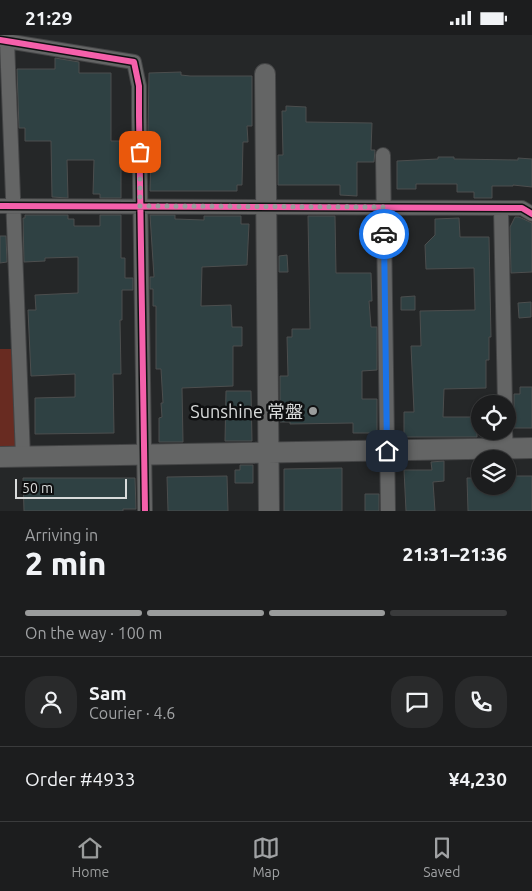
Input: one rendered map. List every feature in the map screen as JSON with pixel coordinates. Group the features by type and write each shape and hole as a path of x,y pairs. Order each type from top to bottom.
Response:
{"street":[{"path":"23,457 7,206 4,41 134,62 139,87 144,511"},
{"path":"266,74 269,511"},
{"path":"382,155 388,511"},
{"path":"7,206 522,208 532,214"},
{"path":"501,208 505,395"},
{"path":"0,457 387,451 506,440 532,448"}],"shaded area":[{"path":"0,349 15,349 19,442 14,448 0,448"}],"building":[{"path":"55,58 79,62 79,73 111,73 111,141 131,141 131,154 126,154 126,159 121,159 121,198 100,198 100,194 93,194 94,160 67,160 68,198 52,197 51,141 25,141 25,128 19,128 17,69 55,69"},
{"path":"181,72 181,75 190,76 252,76 252,126 247,126 248,142 243,142 242,185 237,185 237,191 150,191 151,154 148,154 149,73"},
{"path":"286,106 306,107 306,122 372,123 371,150 375,150 374,162 357,162 357,196 340,195 340,185 278,185 278,155 283,155 282,111 286,111"},
{"path":"438,157 454,157 454,159 532,159 532,187 513,185 492,186 492,198 474,198 474,192 457,192 457,184 416,184 416,189 397,189 397,161 438,159"},
{"path":"25,215 68,215 68,219 74,219 74,226 100,226 100,215 121,215 121,258 125,258 125,278 133,278 133,290 122,290 122,320 120,320 121,374 113,374 114,433 35,434 35,398 75,397 75,374 31,376 28,310 36,310 35,295 78,293 78,257 45,258 45,261 24,262 23,218 25,218"},
{"path":"150,215 175,215 175,219 204,220 204,216 241,216 241,224 249,224 247,265 202,267 201,306 231,305 232,327 242,327 242,346 233,346 233,386 182,388 183,442 159,442 159,418 162,417 161,403 163,403 161,369 156,369 156,306 153,306 153,289 150,289 150,277 154,277"},
{"path":"308,216 335,216 336,273 371,273 372,301 369,301 371,327 377,327 377,370 362,371 362,399 377,399 377,433 353,433 353,423 290,424 290,422 280,422 280,376 288,376 287,337 292,337 292,329 310,329"},
{"path":"515,217 532,223 532,272 511,273 510,227"},
{"path":"459,218 460,237 489,237 491,337 489,337 489,360 486,360 486,388 444,389 443,417 471,417 471,437 404,437 404,412 414,412 411,346 421,346 420,311 475,310 474,268 426,269 425,245 435,235 435,219"},
{"path":"0,236 6,236 7,262 0,263"},
{"path":"287,255 288,272 279,272 279,256"},
{"path":"415,296 415,310 401,310 401,297"},
{"path":"531,302 531,317 519,318 518,303"},
{"path":"520,387 532,387 532,428 516,428 516,395 514,394 520,394"},
{"path":"226,391 251,391 252,441 225,441"},
{"path":"444,461 444,481 433,482 435,511 406,511 404,470 432,470 431,462"},
{"path":"240,465 253,465 253,483 235,483 235,470 240,470"},
{"path":"342,468 342,511 284,511 284,469"},
{"path":"227,476 228,511 168,511 167,477"},
{"path":"516,476 532,476 532,511 468,511 467,478 471,478 471,495 516,495"},
{"path":"23,478 135,478 136,509 123,509 123,511 24,511"},
{"path":"365,494 379,494 379,511 365,511"}],"cycle path":[{"path":"0,40 134,62 139,86 145,511"},
{"path":"0,206 522,208 532,214"}],"way so far":[{"path":"140,152 140,206 383,207 384,234"}],"place":[{"name":"Sunshine 常盤","path":"313,411"}],"route":[{"path":"384,234 387,451"}]}
